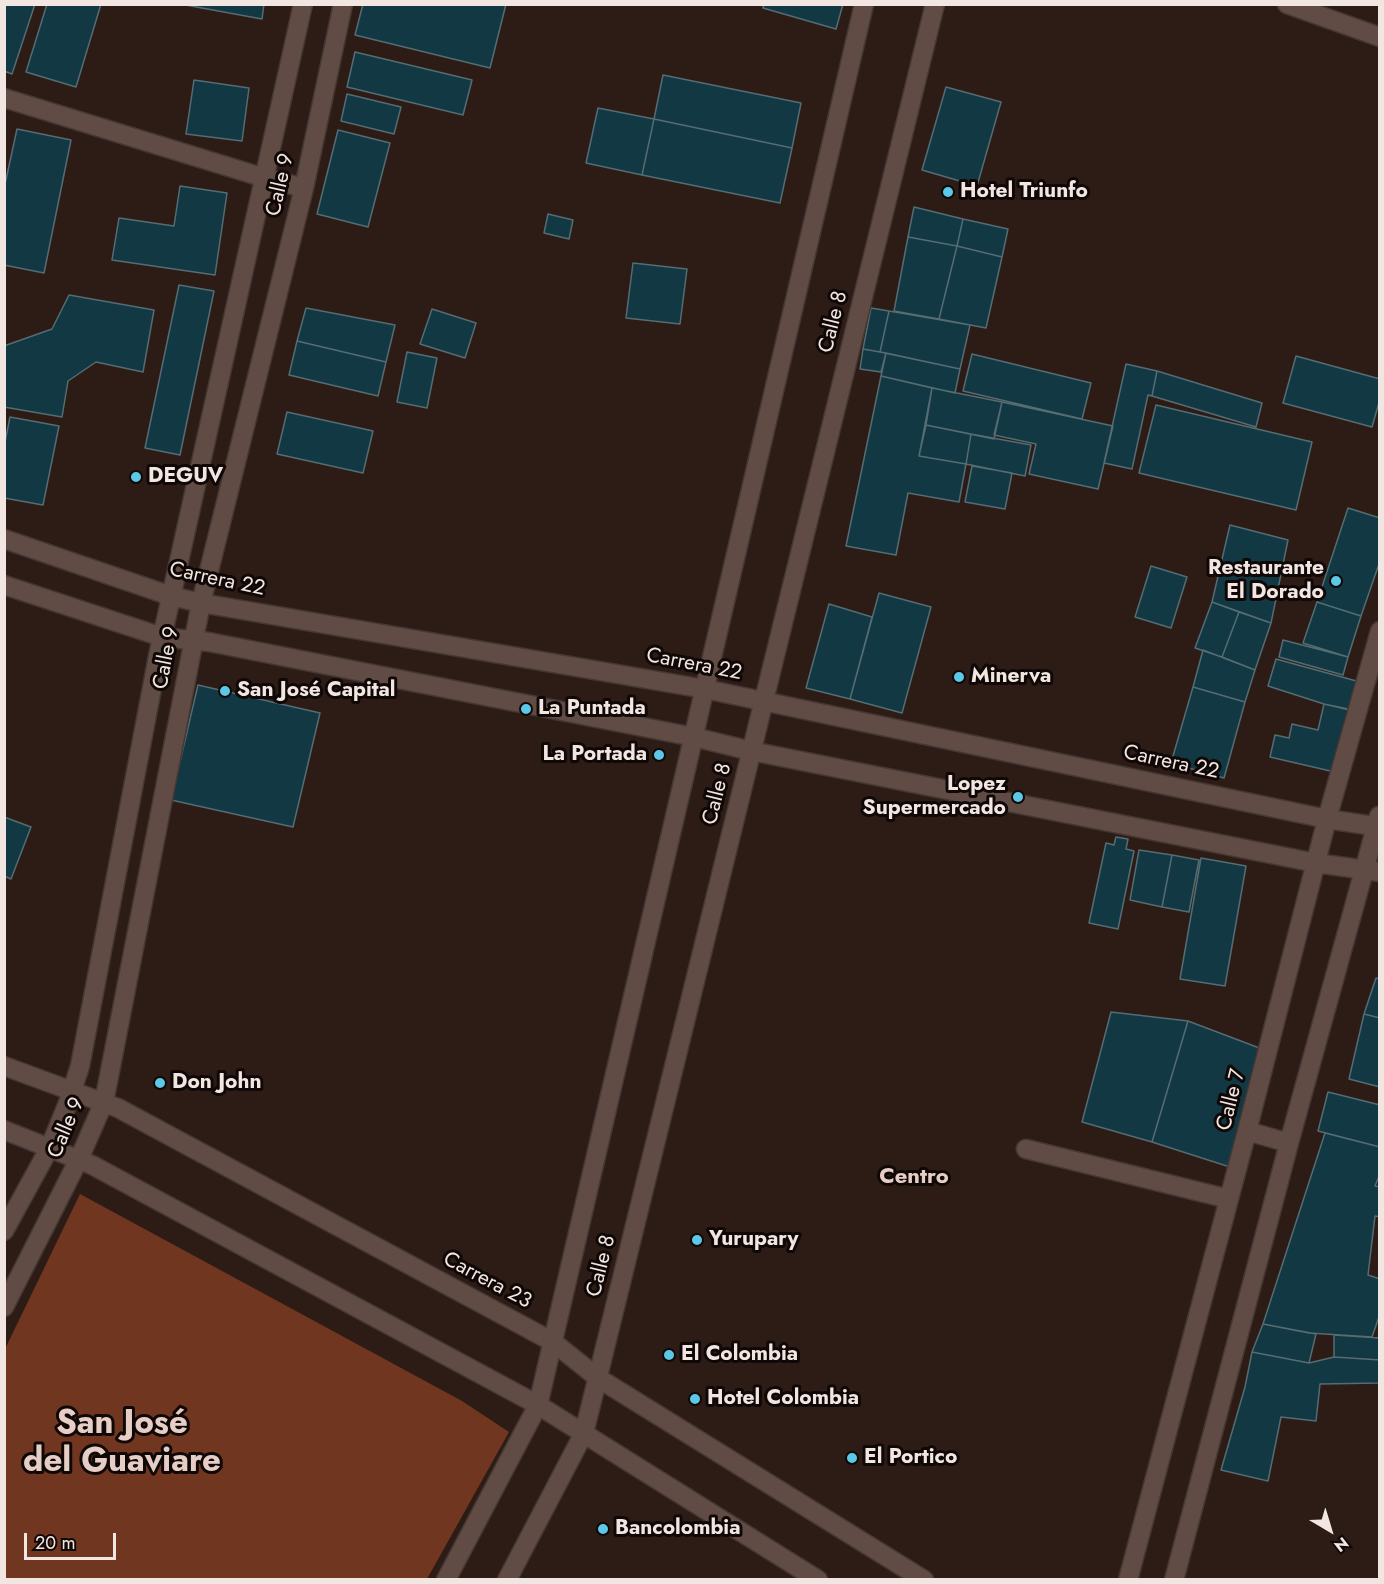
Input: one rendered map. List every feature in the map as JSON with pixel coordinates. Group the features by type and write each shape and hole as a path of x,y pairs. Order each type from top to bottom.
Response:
{"street":[{"name":"Calle 9","path":"4,1231 50,1147 80,1066 162,637 303,4"},
{"name":"Calle 9","path":"4,1307 79,1159 104,1102 201,603 304,188 343,4"},
{"name":"Calle 8","path":"446,1580 538,1405 864,4"},
{"name":"Calle 8","path":"507,1580 584,1433 935,4"},
{"path":"1287,4 1380,37"},
{"path":"4,98 304,188"},
{"name":"Carrera 22","path":"4,539 171,596 201,603 705,689 1327,819 1379,822"},
{"path":"4,585 162,637 209,642 1316,863 1371,870"},
{"name":"Calle 7","path":"1128,1580 1327,819 1380,631"},
{"path":"1174,1580 1289,1143 1371,870 1379,822"},
{"name":"Carrera 23","path":"4,1066 118,1108 553,1342 597,1378 924,1580"},
{"path":"4,1130 79,1159 538,1405 818,1580"},
{"path":"1247,1131 1289,1143"},
{"path":"1026,1149 1229,1199"}],"shaded area":[{"path":"80,1194 462,1401 509,1432 427,1579 5,1579 5,1349"}],"building":[{"path":"4,4 35,4 12,74 4,71"},
{"path":"47,4 101,4 76,87 26,72"},
{"path":"180,4 264,4 262,19"},
{"path":"363,4 506,4 490,68 355,35"},
{"path":"764,4 843,4 836,29 763,8"},
{"path":"355,52 472,80 463,115 347,87"},
{"path":"663,75 801,103 792,148 654,119"},
{"path":"194,80 249,88 242,141 186,134"},
{"path":"946,87 1001,102 977,186 922,170"},
{"path":"347,94 401,107 394,134 341,121"},
{"path":"598,108 654,119 642,175 586,163"},
{"path":"654,119 792,148 780,203 642,175"},
{"path":"17,129 71,140 44,273 4,265 4,189"},
{"path":"338,130 390,143 368,227 317,214"},
{"path":"180,186 227,193 215,275 112,260 119,218 174,226"},
{"path":"914,207 963,219 957,246 908,237"},
{"path":"548,214 573,220 569,239 544,233"},
{"path":"963,219 1008,229 1002,257 957,246"},
{"path":"908,237 957,246 939,319 894,311"},
{"path":"957,246 1002,257 986,328 939,319"},
{"path":"633,263 687,269 680,324 626,318"},
{"path":"179,285 214,291 180,455 145,448"},
{"path":"69,295 154,310 143,372 96,362 68,381 62,417 4,407 4,346 52,329"},
{"path":"306,308 395,325 386,362 297,341"},
{"path":"871,308 889,311 880,352 863,349"},
{"path":"432,309 476,323 465,358 420,344"},
{"path":"889,311 970,325 960,369 880,352"},
{"path":"297,341 386,362 378,396 289,375"},
{"path":"863,349 886,353 881,372 860,369"},
{"path":"407,352 437,358 427,408 397,402"},
{"path":"886,353 960,369 955,393 881,376"},
{"path":"972,354 1091,383 1082,419 963,391"},
{"path":"1296,356 1380,379 1380,399 1372,427 1283,403"},
{"path":"1126,364 1157,371 1152,396 1148,395 1132,469 1104,463"},
{"path":"1157,371 1262,403 1256,427 1152,396"},
{"path":"881,376 932,388 919,456 966,464 959,502 908,493 896,555 846,546"},
{"path":"932,388 1002,402 994,439 926,425"},
{"path":"1002,402 1113,426 1098,489 1029,474 1036,444 994,435"},
{"path":"1156,405 1312,442 1296,510 1139,473"},
{"path":"287,412 373,431 363,473 277,454"},
{"path":"10,417 59,426 43,505 4,498 4,447"},
{"path":"926,425 971,434 966,464 919,456"},
{"path":"971,434 1031,445 1025,476 966,464"},
{"path":"972,466 1012,473 1005,509 965,502"},
{"path":"1348,508 1380,518 1380,561 1361,616 1317,602"},
{"path":"1230,525 1288,540 1271,623 1212,602"},
{"path":"1151,566 1187,577 1171,628 1135,617"},
{"path":"879,593 931,607 902,713 850,699"},
{"path":"1212,602 1239,612 1222,657 1195,648"},
{"path":"1317,602 1361,616 1348,657 1303,643"},
{"path":"829,604 872,617 850,699 806,688"},
{"path":"1239,612 1271,623 1255,670 1222,657"},
{"path":"1283,640 1348,657 1343,675 1279,657"},
{"path":"1203,650 1255,670 1245,702 1193,687"},
{"path":"1276,659 1360,682 1353,710 1324,704 1268,686"},
{"name":"San José Capital","path":"198,685 320,713 293,827 171,800"},
{"path":"1193,687 1245,702 1224,778 1171,763"},
{"path":"1324,704 1354,711 1339,773 1270,757 1275,735 1289,738 1292,724 1318,730"},
{"path":"4,817 31,827 11,879 4,876"},
{"path":"1116,837 1128,839 1126,849 1134,851 1118,929 1089,923 1106,843 1114,845"},
{"path":"1139,850 1172,855 1162,907 1130,900"},
{"path":"1172,855 1199,860 1189,912 1162,907"},
{"path":"1201,858 1246,866 1225,986 1180,979"},
{"path":"1376,978 1380,979 1380,1018 1364,1014"},
{"path":"1111,1012 1188,1021 1152,1142 1082,1122"},
{"path":"1364,1014 1380,1018 1380,1087 1349,1079"},
{"path":"1188,1021 1262,1049 1233,1168 1152,1142"},
{"path":"1328,1092 1380,1105 1380,1147 1318,1131"},
{"path":"1325,1133 1380,1147 1380,1174 1375,1186 1380,1187 1380,1217 1375,1216 1368,1275 1380,1279 1380,1314 1372,1337 1309,1333 1263,1324"},
{"path":"1263,1324 1316,1334 1309,1363 1252,1352"},
{"path":"1334,1335 1380,1338 1380,1360 1334,1357"},
{"path":"1252,1352 1309,1363 1334,1357 1380,1360 1380,1383 1320,1384 1316,1421 1281,1417 1268,1481 1221,1470 1245,1387"}],"place":[{"name":"Hotel Triunfo","path":"948,192"},
{"name":"DEGUV","path":"136,477"},
{"name":"Restaurante El Dorado","path":"1336,581"},
{"name":"Minerva","path":"959,677"},
{"name":"San José Capital","path":"225,691"},
{"name":"La Puntada","path":"526,709"},
{"name":"La Portada","path":"659,755"},
{"name":"Lopez Supermercado","path":"1018,797"},
{"name":"Don John","path":"160,1083"},
{"name":"Yurupary","path":"697,1240"},
{"name":"El Colombia","path":"669,1355"},
{"name":"Hotel Colombia","path":"695,1399"},
{"name":"El Portico","path":"852,1458"},
{"name":"Bancolombia","path":"603,1529"}],"district":[{"name":"Centro","path":"914,1178"},
{"name":"San José del Guaviare","path":"122,1444"}]}
